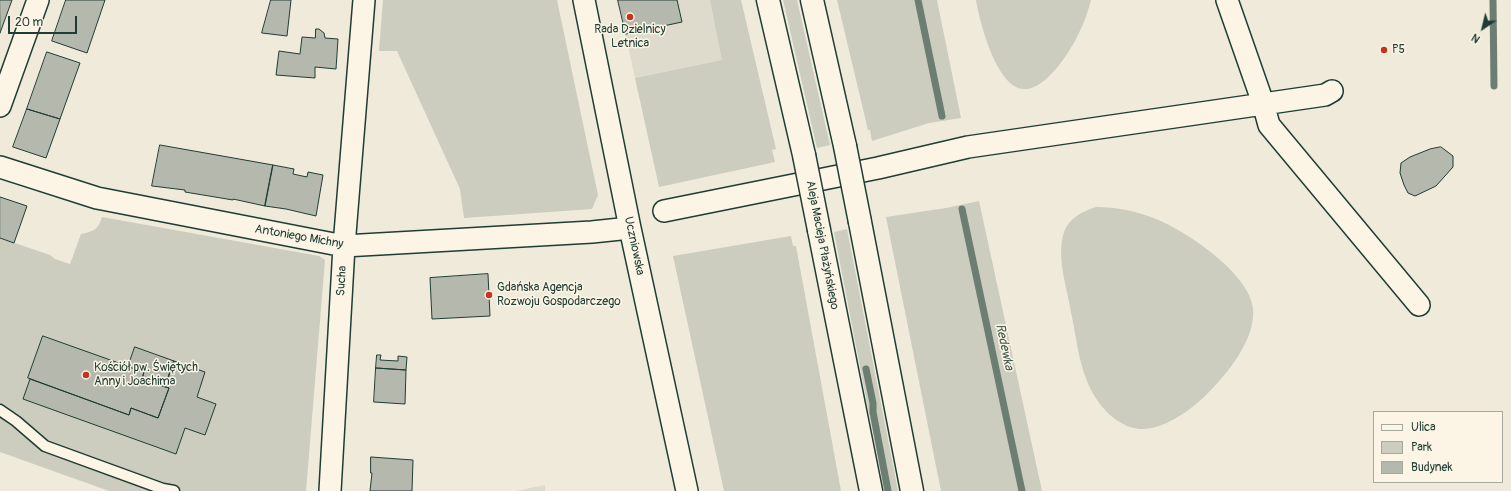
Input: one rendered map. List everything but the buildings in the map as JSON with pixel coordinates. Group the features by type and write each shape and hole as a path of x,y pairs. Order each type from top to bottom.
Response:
{"main road":[{"name":"Aleja Macieja Płażyńskiego","path":"768,0 804,155 871,491"},
{"path":"812,0 845,146 912,491"}],"street":[{"path":"0,106 38,0"},
{"name":"Sucha","path":"330,491 344,246 364,0"},
{"name":"Uczniowska","path":"584,0 630,228 687,491"},
{"path":"1227,0 1263,103 1269,125 1419,305"},
{"path":"664,211 870,170 968,147 1325,94 1332,91"},
{"name":"Antoniego Michny","path":"0,167 97,198 344,246 630,228"}],"lane":[{"path":"0,410 16,421 45,446 163,489 174,491"}],"shaded area":[{"path":"618,0 710,0 723,60 635,78"},
{"path":"545,485 545,491 516,491"}],"green space":[{"path":"383,0 557,0 598,195 592,209 464,218 460,189 397,51 379,51"},
{"path":"710,0 741,0 776,149 772,150 775,162 659,187 635,78 722,60"},
{"path":"783,0 797,0 830,145 817,148"},
{"path":"837,0 937,0 961,118 929,123 872,141 870,130 868,130"},
{"path":"976,0 1091,0 1086,18 1080,31 1061,62 1044,81 1035,87 1025,89 1016,87 1008,81 1001,72 989,48"},
{"path":"979,201 1042,491 941,491 886,217 946,208"},
{"path":"1096,207 1126,210 1141,214 1156,219 1183,233 1199,243 1228,268 1240,281 1249,295 1253,308 1253,320 1250,332 1239,355 1232,366 1207,394 1185,412 1168,423 1140,429 1122,424 1107,412 1095,397 1081,364 1063,272 1061,252 1064,232 1069,223 1081,213"},
{"path":"102,217 319,256 325,260 306,491 109,491 0,452 0,238 50,255 55,259 70,264 81,234 95,229 99,225"},
{"path":"847,229 898,491 884,491 834,232"},
{"path":"791,236 793,246 796,246 841,491 724,491 673,256"}],"waterway":[{"name":"Redewka","path":"918,0 942,116"},
{"path":"1493,0 1494,86"},
{"name":"Redewka","path":"962,209 1022,491"},
{"path":"866,369 888,491"}],"place":[{"name":"Rada Dzielnicy Letnica","path":"630,17"},
{"name":"P5","path":"1384,50"},
{"name":"Gdańska Agencja Rozwoju Gospodarczego","path":"489,295"},
{"name":"Kościół pw. Świętych Anny i Joachima","path":"86,375"}]}
